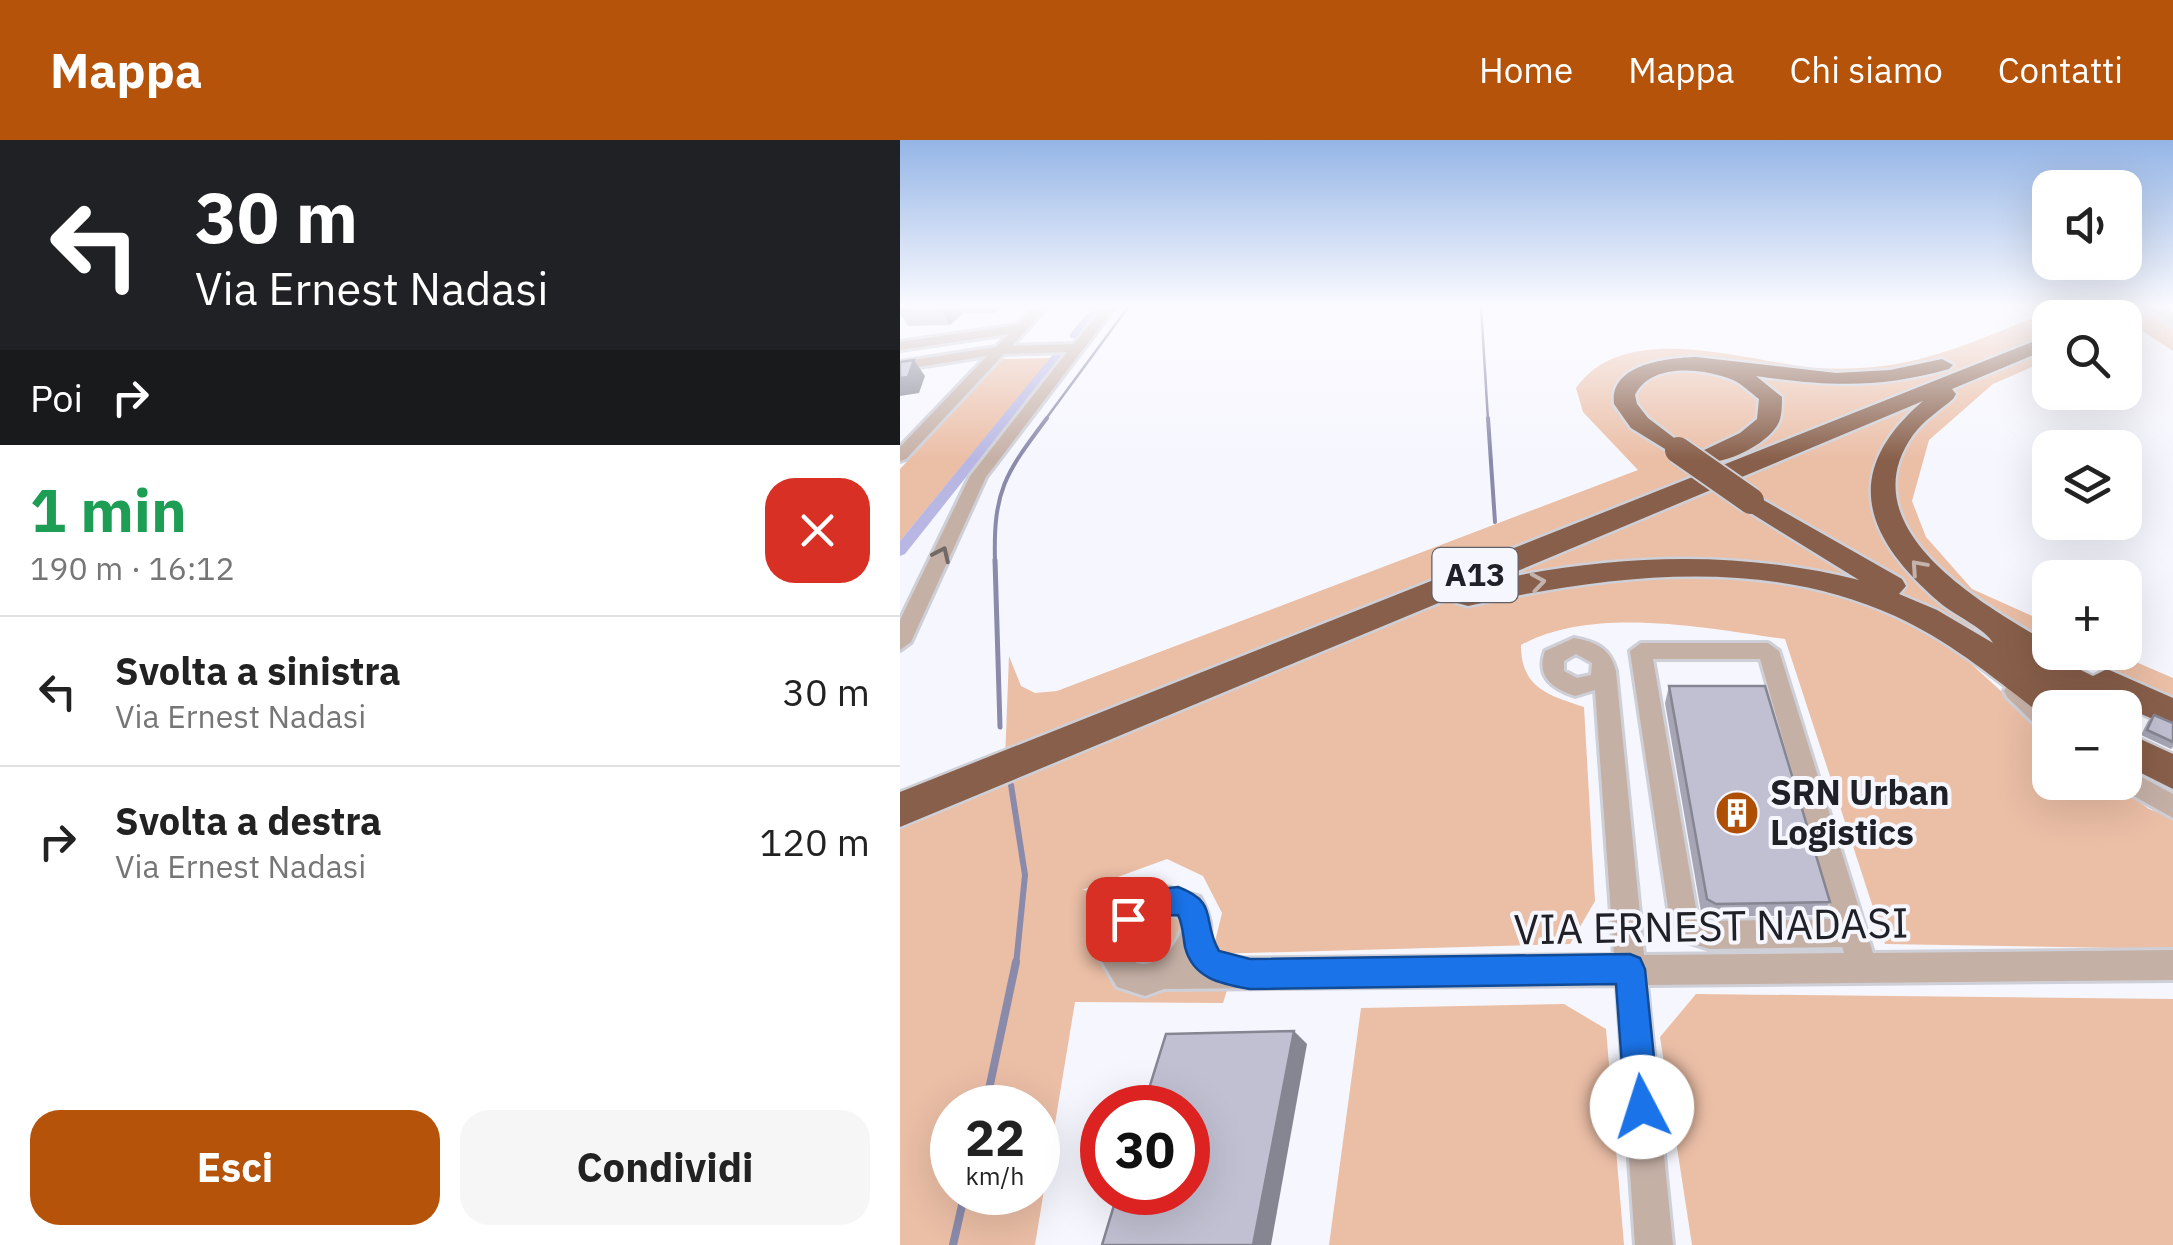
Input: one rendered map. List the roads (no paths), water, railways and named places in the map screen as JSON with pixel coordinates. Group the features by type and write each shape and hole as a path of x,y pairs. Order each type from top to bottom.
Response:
{"highway":[{"name":"A13","path":"1970,358 1906,376 1862,381 1688,364 1654,369 1636,377 1624,390 1625,404 1631,414 1678,450 1830,552 2089,690"},
{"name":"A13","path":"900,787 1973,358"},
{"name":"A13","path":"900,810 2012,358"},
{"name":"A13","path":"2017,358 1960,385 1919,413 1900,435 1888,459 1884,488 1892,533 1919,569 1962,607 2024,644"},
{"name":"A13","path":"1269,640 1434,566 1719,453 1749,438 1768,421 1770,397 1755,382 1725,370 1688,364"},
{"name":"A13","path":"952,788 1109,735 1390,620 1494,590 1580,576 1698,570 1794,576 1890,601 1963,639"},
{"name":"A13","path":"1922,604 2024,644 2173,714"},
{"name":"A13","path":"1922,604 2034,690"},
{"name":"A13","path":"2142,717 2173,732"},
{"path":"2142,756 2173,772"}],"street":[{"path":"900,366 948,358"},
{"path":"900,456 993,358"},
{"path":"900,642 978,476 1070,358"},
{"path":"1963,639 2032,706"},
{"path":"1853,933 1709,934 1694,931 1684,921 1641,650 1768,651 1864,967"},
{"path":"1646,684 1600,689 1654,1245"},
{"path":"2142,790 2173,807"},
{"name":"VIA ERNEST NADASI","path":"1250,974 1223,969 1208,961 1197,936 1195,913 1178,900 1153,903 1128,919 1114,944 1117,967 1136,979 1164,974 1250,974 1630,969 2173,965"},
{"path":"1164,974 1185,958 1197,936"}],"waterway":[{"path":"900,551 1056,358"},
{"path":"1045,420 1091,358"},
{"path":"1484,358 1488,420"},
{"path":"995,560 996,517 1005,484 1047,418"},
{"path":"1488,418 1495,522"},
{"path":"995,560 1000,727"},
{"path":"1011,785 1025,875 1016,965"},
{"path":"990,1085 1016,962"},
{"path":"953,1245 960,1215"}],"place":[{"name":"SRN Urban Logistics","path":"1737,813"}]}
